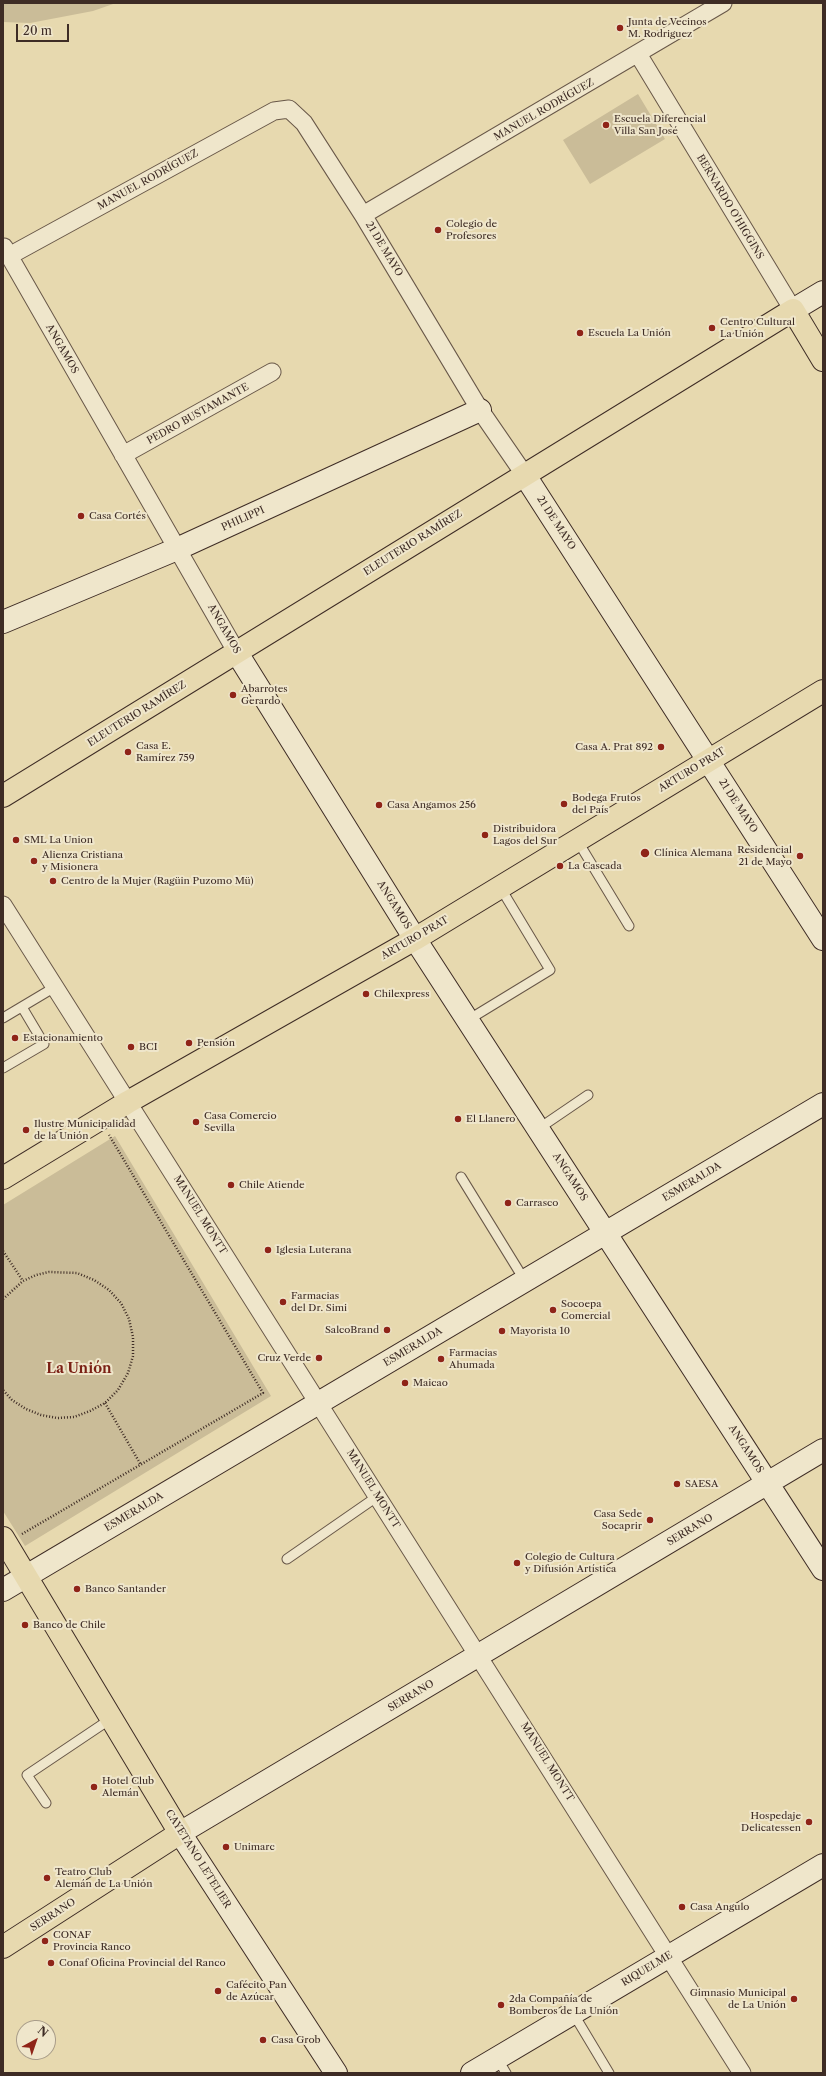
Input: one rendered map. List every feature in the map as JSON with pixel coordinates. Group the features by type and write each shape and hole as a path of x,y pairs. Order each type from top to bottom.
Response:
{"main road":[{"name":"BERNARDO O'HIGGINS","path":"793,310 823,360"},
{"name":"ELEUTERIO RAMÍREZ","path":"3,796 237,653 524,474 793,310"},
{"name":"ARTURO PRAT","path":"3,1178 128,1102 415,939 823,691"},
{"name":"CAYETANO LETELIER","path":"11,1537 26,1576 180,1832"},
{"name":"SERRANO","path":"3,1947 180,1832"}],"street":[{"name":"MANUEL RODRÍGUEZ","path":"363,215 723,3"},
{"name":"BERNARDO O'HIGGINS","path":"638,54 793,310"},
{"name":"MANUEL RODRÍGUEZ","path":"5,254 274,111 289,109"},
{"name":"21 DE MAYO","path":"289,109 304,123 363,215 480,410 524,474 823,939"},
{"name":"ANGAMOS","path":"5,254 237,653 415,939 823,1569"},
{"name":"ELEUTERIO RAMÍREZ","path":"793,310 823,292"},
{"name":"PEDRO BUSTAMANTE","path":"123,455 272,372"},
{"name":"PHILIPPI","path":"3,622 177,549 480,410"},
{"name":"MANUEL MONTT","path":"3,905 670,1956 742,2073"},
{"name":"ESMERALDA","path":"3,1590 823,1104"},
{"name":"SERRANO","path":"180,1832 823,1450"},
{"name":"CAYETANO LETELIER","path":"180,1832 336,2073"},
{"name":"RIQUELME","path":"472,2073 501,2065 573,2013 823,1865"}],"lane":[{"path":"577,840 629,926"},
{"path":"468,1020 550,970 500,887"},
{"path":"3,1018 55,987"},
{"path":"3,1068 44,1044 22,1007"},
{"path":"538,1129 588,1096"},
{"path":"461,1177 525,1281"},
{"path":"287,1559 378,1496"},
{"path":"46,1803 27,1775 112,1718"},
{"path":"573,2013 609,2073"}],"path":[{"path":"11,1537 141,1465 263,1393 108,1133"},
{"path":"3,1251 23,1281"},
{"path":"3,1299 23,1281 49,1272 77,1273 94,1280 109,1290 121,1303 129,1319 133,1337 133,1356 128,1373 118,1390 105,1403 90,1412 58,1418 41,1415 26,1409 12,1400 3,1390"},
{"path":"105,1403 141,1465"}],"shaded area":[{"path":"3,3 116,3 93,11 30,23 3,22"},
{"path":"638,94 665,139 590,184 563,140"},
{"path":"115,1136 271,1396 25,1546 3,1511 3,1205"}],"place":[{"name":"Junta de Vecinos M. Rodriguez","path":"620,28"},
{"name":"Escuela Diferencial Villa San José","path":"606,125"},
{"name":"Colegio de Profesores","path":"438,230"},
{"name":"Centro Cultural La Unión","path":"712,328"},
{"name":"Escuela La Unión","path":"580,333"},
{"name":"Casa Cortés","path":"81,516"},
{"name":"Abarrotes Gerardo","path":"233,695"},
{"name":"Casa A. Prat 892","path":"661,747"},
{"name":"Casa E. Ramírez 759","path":"128,752"},
{"name":"Bodega Frutos del País","path":"564,804"},
{"name":"Casa Angamos 256","path":"379,805"},
{"name":"Distribuidora Lagos del Sur","path":"485,835"},
{"name":"SML La Union","path":"16,840"},
{"name":"Clínica Alemana","path":"645,853"},
{"name":"Residencial 21 de Mayo","path":"800,856"},
{"name":"Alienza Cristiana y Misionera","path":"34,861"},
{"name":"La Cascada","path":"560,866"},
{"name":"Centro de la Mujer (Ragüin Puzomo Mü)","path":"53,881"},
{"name":"Chilexpress","path":"366,994"},
{"name":"Estacionamiento","path":"15,1038"},
{"name":"Pensión","path":"189,1043"},
{"name":"BCI","path":"131,1047"},
{"name":"El Llanero","path":"458,1119"},
{"name":"Casa Comercio Sevilla","path":"196,1122"},
{"name":"Ilustre Municipalidad de la Unión","path":"26,1130"},
{"name":"Chile Atiende","path":"231,1185"},
{"name":"Carrasco","path":"508,1203"},
{"name":"Iglesia Luterana","path":"268,1250"},
{"name":"Farmacias del Dr. Simi","path":"283,1302"},
{"name":"Socoepa Comercial","path":"553,1310"},
{"name":"SalcoBrand","path":"387,1330"},
{"name":"Mayorista 10","path":"502,1331"},
{"name":"Cruz Verde","path":"319,1358"},
{"name":"Farmacias Ahumada","path":"441,1359"},
{"name":"Maicao","path":"405,1383"},
{"name":"SAESA","path":"677,1484"},
{"name":"Casa Sede Socaprir","path":"650,1520"},
{"name":"Colegio de Cultura y Difusión Artística","path":"517,1563"},
{"name":"Banco Santander","path":"77,1589"},
{"name":"Banco de Chile","path":"25,1625"},
{"name":"Hotel Club Alemán","path":"94,1787"},
{"name":"Hospedaje Delicatessen","path":"809,1822"},
{"name":"Unimarc","path":"226,1847"},
{"name":"Teatro Club Alemán de La Unión","path":"47,1878"},
{"name":"Casa Angulo","path":"682,1907"},
{"name":"CONAF Provincia Ranco","path":"45,1941"},
{"name":"Conaf Oficina Provincial del Ranco","path":"51,1963"},
{"name":"Cafécito Pan de Azúcar","path":"218,1991"},
{"name":"Gimnasio Municipal de La Unión","path":"794,1999"},
{"name":"2da Compañía de Bomberos de La Unión","path":"501,2005"},
{"name":"Casa Grob","path":"263,2040"}],"district":[{"name":"La Unión","path":"79,1369"}]}
